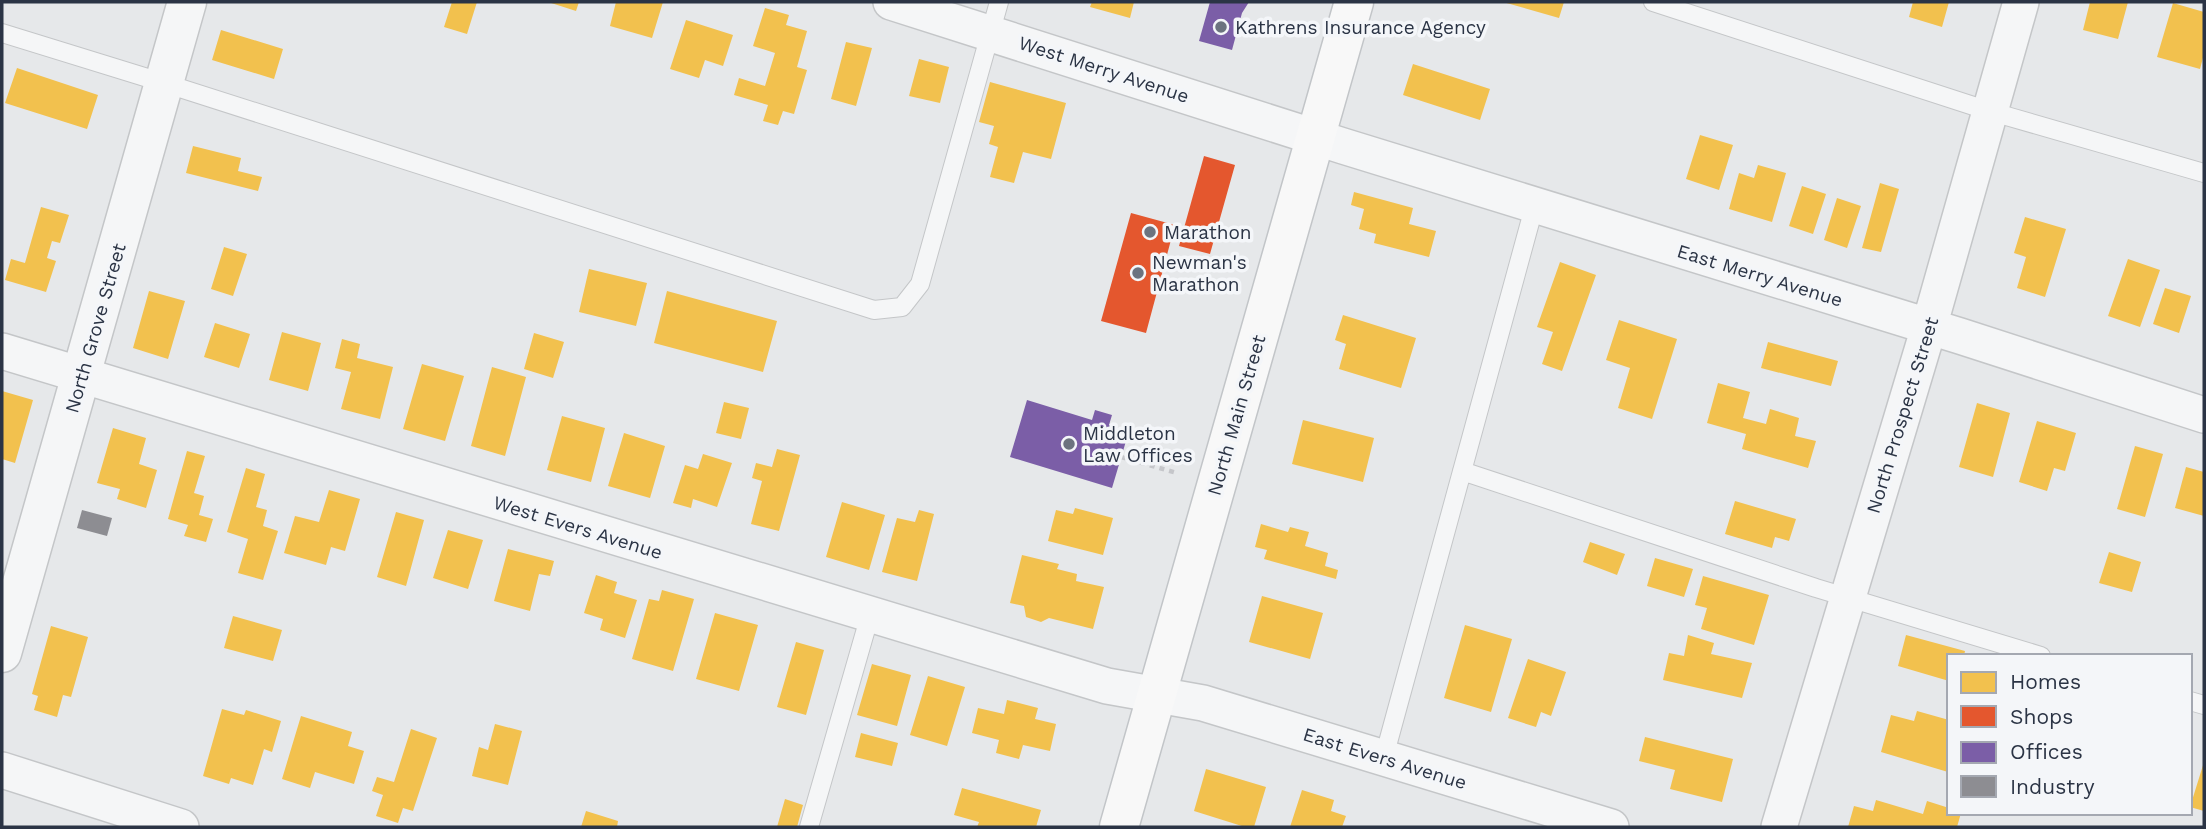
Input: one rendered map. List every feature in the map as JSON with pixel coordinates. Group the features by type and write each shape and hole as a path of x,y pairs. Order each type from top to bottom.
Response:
{"main road":[{"name":"North Main Street","path":"1119,827 1354,2"}],"street":[{"name":"North Grove Street","path":"2,653 187,2"},
{"name":"West Merry Avenue","path":"891,2 995,17 1316,137"},
{"name":"North Prospect Street","path":"1779,827 1929,327 2021,2"},
{"name":"East Merry Avenue","path":"1316,137 2204,415"},
{"name":"West Evers Avenue","path":"2,351 1115,688 1157,695"},
{"name":"East Evers Avenue","path":"1157,695 1203,703 1611,827"},
{"path":"2,770 181,827"}],"lane":[{"path":"1653,2 1989,111 2204,173"},
{"path":"2,33 874,310 902,307 920,284 995,17"},
{"path":"1384,757 1535,204"},
{"path":"1462,471 1848,597 2034,654"},
{"path":"809,827 870,615"}],"path":[{"path":"1121,457 1177,473"}],"building: Homes":[{"path":"452,2 477,2 467,34 444,27"},
{"path":"548,2 579,2 576,11"},
{"path":"616,2 663,2 652,38 610,26"},
{"path":"1092,2 1134,2 1130,18 1090,7"},
{"path":"1503,2 1564,2 1559,18"},
{"path":"1913,2 1949,2 1942,27 1909,17"},
{"path":"2090,2 2128,2 2118,39 2083,30"},
{"path":"2173,3 2204,12 2204,54 2200,69 2157,57"},
{"path":"765,8 789,15 786,25 807,31 797,67 807,70 794,114 783,111 778,125 763,121 768,105 734,95 739,78 765,86 775,53 753,46"},
{"path":"686,20 733,35 723,66 705,60 699,78 670,69"},
{"path":"221,30 283,49 274,79 212,60"},
{"path":"846,42 872,48 856,106 831,99"},
{"path":"919,59 949,67 940,103 909,96"},
{"path":"1413,64 1490,89 1480,120 1403,95"},
{"path":"17,68 98,95 87,129 5,103"},
{"path":"990,82 1066,103 1051,159 1023,152 1014,183 990,177 998,147 989,144 994,126 979,122"},
{"path":"1700,135 1733,145 1719,190 1686,179"},
{"path":"193,146 241,158 238,171 262,177 258,191 186,173"},
{"path":"1758,165 1786,173 1772,222 1729,209 1739,173 1754,178"},
{"path":"1880,183 1899,189 1881,252 1862,248"},
{"path":"1802,186 1826,194 1813,234 1789,226"},
{"path":"1354,192 1413,208 1409,224 1436,231 1429,257 1374,243 1376,234 1359,229 1364,209 1351,205"},
{"path":"1837,198 1861,206 1847,248 1824,240"},
{"path":"41,207 69,215 60,243 52,241 47,258 56,261 46,292 5,280 11,259 25,263"},
{"path":"2025,217 2066,229 2045,297 2017,288 2026,257 2014,253"},
{"path":"224,247 247,254 233,296 211,289"},
{"path":"2128,259 2160,270 2140,327 2108,316"},
{"path":"1560,262 1596,275 1562,371 1542,364 1553,332 1537,327"},
{"path":"589,269 647,283 636,326 579,312"},
{"path":"2165,288 2191,296 2179,333 2153,324"},
{"path":"149,291 185,301 168,359 133,348"},
{"path":"667,291 777,321 763,372 654,343"},
{"path":"1343,315 1416,338 1401,388 1339,369 1346,344 1335,340"},
{"path":"1619,320 1677,339 1652,419 1618,408 1630,368 1606,360"},
{"path":"215,323 250,334 239,368 204,357"},
{"path":"282,332 321,343 308,391 269,380"},
{"path":"534,333 564,342 553,378 524,369"},
{"path":"342,339 360,344 357,358 393,367 380,419 341,409 351,372 335,368"},
{"path":"1768,342 1838,361 1831,386 1761,368"},
{"path":"422,364 464,376 445,441 403,429"},
{"path":"492,367 526,377 505,456 471,446"},
{"path":"1718,383 1750,392 1743,418 1766,424 1770,409 1799,418 1795,436 1816,441 1808,468 1742,449 1746,434 1707,423"},
{"path":"2,391 33,400 15,463 2,459"},
{"path":"724,402 749,408 741,439 716,433"},
{"path":"1977,403 2010,413 1993,477 1959,467"},
{"path":"562,416 605,428 591,482 547,470"},
{"path":"1303,420 1374,438 1363,482 1292,464"},
{"path":"2037,421 2076,433 2065,471 2054,468 2047,491 2019,482"},
{"path":"113,428 146,438 139,464 157,470 146,508 117,499 120,489 97,483"},
{"path":"624,433 665,446 650,498 608,486"},
{"path":"2135,446 2163,454 2145,517 2117,509"},
{"path":"777,449 800,455 779,531 751,524 762,481 752,478 756,463 772,467"},
{"path":"187,451 205,456 194,493 204,496 199,515 213,519 206,542 184,536 188,525 168,519"},
{"path":"703,454 732,463 717,507 693,499 691,508 673,503 685,465 698,469"},
{"path":"2186,467 2204,472 2204,516 2175,508"},
{"path":"246,468 265,474 256,507 267,510 263,526 278,531 263,580 238,573 248,539 227,532"},
{"path":"329,490 360,499 345,551 331,547 326,565 284,553 295,516 319,522"},
{"path":"1735,501 1796,519 1789,541 1775,537 1772,548 1725,534"},
{"path":"842,502 885,515 869,570 826,557"},
{"path":"1075,508 1113,518 1103,555 1048,541 1056,510 1073,514"},
{"path":"919,510 934,514 917,581 882,572 897,518 915,522"},
{"path":"396,512 424,520 406,586 377,577"},
{"path":"1261,524 1288,532 1290,527 1309,532 1305,546 1328,553 1325,566 1338,570 1336,579 1264,559 1267,550 1255,547"},
{"path":"448,530 483,540 468,589 433,578"},
{"path":"1590,542 1625,554 1617,575 1583,562"},
{"path":"508,549 554,561 550,576 539,574 530,611 494,601"},
{"path":"2109,552 2141,562 2132,592 2099,583"},
{"path":"1022,555 1059,564 1057,569 1077,574 1076,581 1104,587 1093,629 1049,618 1041,622 1026,617 1024,606 1010,603"},
{"path":"1655,558 1693,569 1684,597 1647,586"},
{"path":"596,575 617,582 614,593 637,600 625,638 600,630 603,619 584,613"},
{"path":"1703,576 1769,595 1754,645 1701,629 1707,608 1695,605"},
{"path":"662,590 694,599 673,671 632,659 649,599 659,601"},
{"path":"1262,596 1323,613 1310,659 1249,642"},
{"path":"715,613 758,625 739,691 696,679"},
{"path":"233,616 282,630 273,661 224,648"},
{"path":"1465,625 1512,639 1491,712 1444,698"},
{"path":"51,626 88,637 71,697 63,695 57,717 34,710 38,696 32,694"},
{"path":"1688,635 1714,643 1711,654 1752,663 1742,698 1663,680 1669,653 1684,656"},
{"path":"1906,635 1965,651 1964,654 1947,654 1947,680 1898,666"},
{"path":"796,642 824,650 806,715 777,707"},
{"path":"1528,659 1566,672 1551,716 1541,712 1536,727 1508,718"},
{"path":"872,664 911,675 897,726 857,715"},
{"path":"928,676 965,687 947,746 910,735"},
{"path":"1007,700 1038,708 1035,719 1056,724 1050,751 1023,745 1019,759 996,753 999,740 972,733 978,708 1004,714"},
{"path":"222,709 244,715 246,710 281,721 272,752 264,749 253,785 231,778 229,784 203,776"},
{"path":"1917,711 1947,719 1947,772 1881,752 1891,715 1914,721"},
{"path":"301,716 352,732 348,746 364,751 354,784 315,772 310,788 282,779"},
{"path":"495,724 522,731 508,785 472,776 479,747 488,750"},
{"path":"411,729 437,738 413,811 403,808 398,823 376,816 383,795 372,791 377,777 394,782"},
{"path":"861,733 898,743 892,766 855,757"},
{"path":"1645,737 1733,759 1722,802 1670,789 1675,770 1639,761"},
{"path":"2204,762 2204,811 2192,808"},
{"path":"1206,769 1266,787 1254,827 1245,827 1194,811"},
{"path":"962,788 1041,810 1036,827 977,827 979,822 954,815"},
{"path":"1302,790 1334,800 1331,811 1346,816 1342,827 1290,827"},
{"path":"785,799 803,805 797,827 777,827"},
{"path":"1876,800 1923,814 1927,801 1947,807 1947,815 1960,815 1957,827 1848,827 1854,806 1873,811"},
{"path":"586,811 618,821 617,827 581,827"}],"building: Shops":[{"name":"Marathon","path":"1204,156 1235,165 1210,254 1179,246"},
{"name":"Newman's Marathon","path":"1131,213 1175,225 1146,333 1101,321"}],"building: Offices":[{"name":"Kathrens Insurance Agency","path":"1210,2 1249,2 1242,13 1232,50 1199,41"},
{"name":"Middleton Law Offices","path":"1027,400 1092,420 1095,410 1112,415 1109,425 1129,431 1112,488 1010,457"}],"building: Industry":[{"path":"82,510 112,518 107,536 77,528"}],"place":[{"name":"Kathrens Insurance Agency","path":"1221,27"},
{"name":"Marathon","path":"1150,232"},
{"name":"Newman's Marathon","path":"1138,273"},
{"name":"Middleton Law Offices","path":"1069,444"}]}
